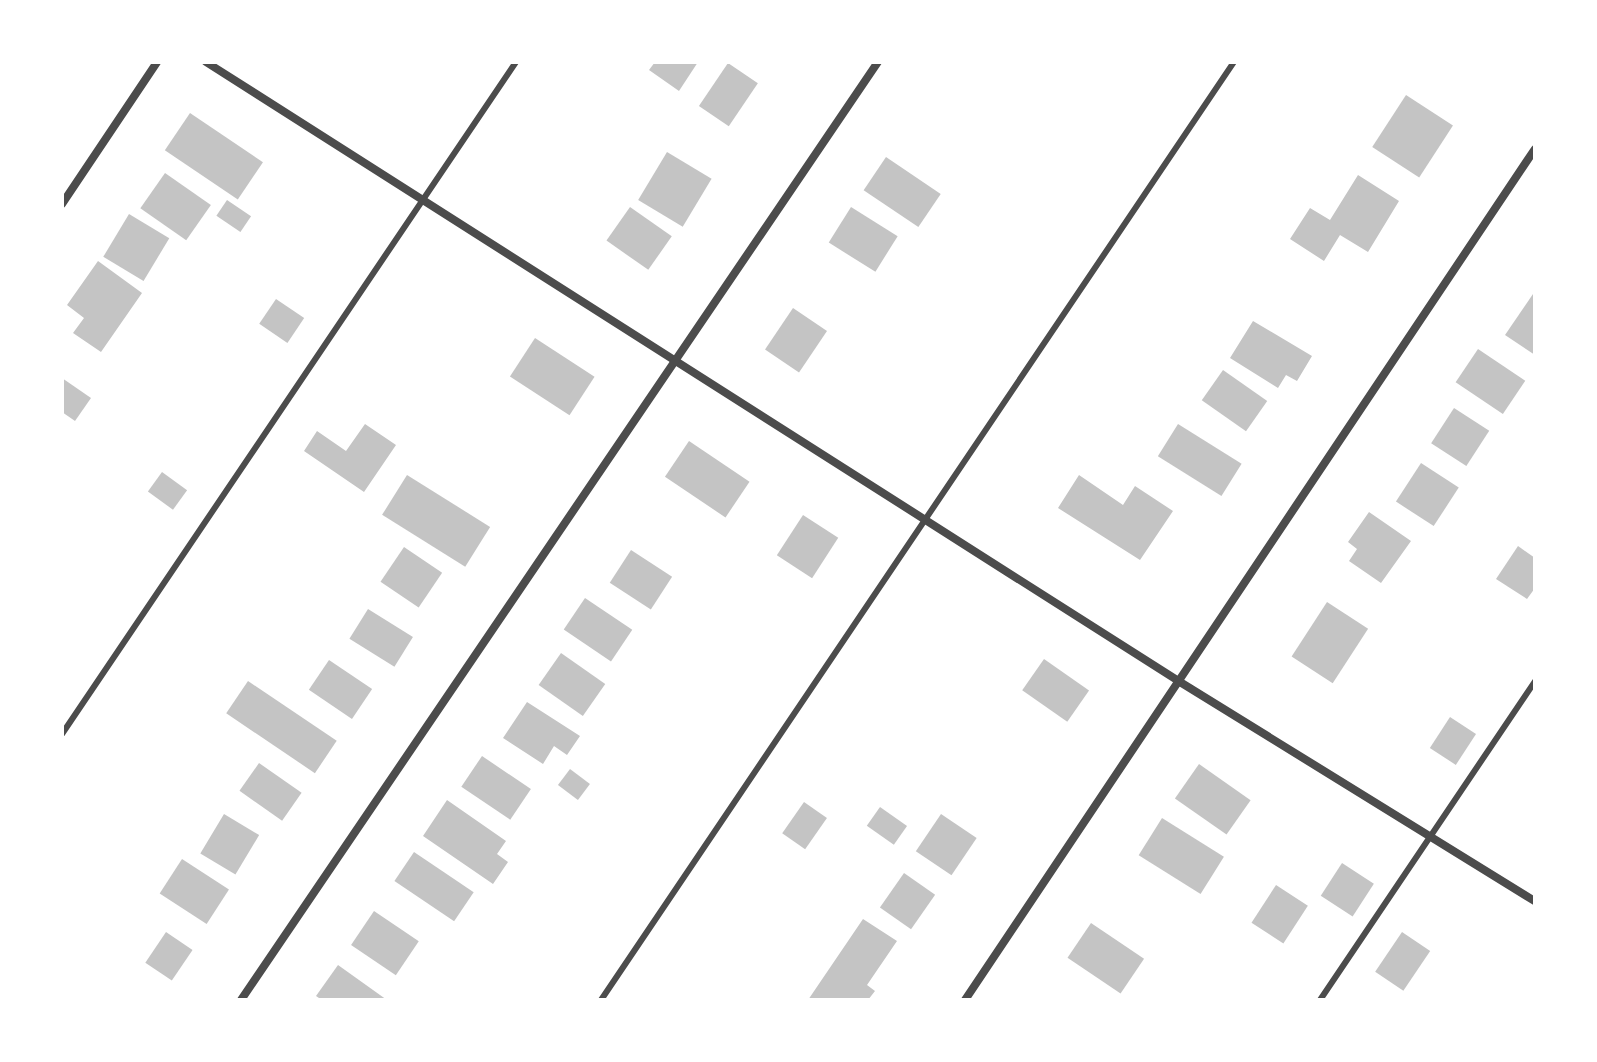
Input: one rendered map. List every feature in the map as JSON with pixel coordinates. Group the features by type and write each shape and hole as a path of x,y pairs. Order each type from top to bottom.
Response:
{"street":[{"path":"62,204 157,62"},
{"path":"206,62 1180,682 1535,901"},
{"path":"241,1000 878,62"},
{"path":"965,1000 1535,149"}],"lane":[{"path":"62,734 516,62"},
{"path":"601,1000 1234,62"},
{"path":"1320,1000 1535,681"}],"building":[{"path":"655,62 698,62 679,91 649,70"},
{"path":"728,63 758,83 729,126 699,106"},
{"path":"1406,95 1453,125 1419,177 1372,147"},
{"path":"190,113 263,162 238,200 165,150"},
{"path":"667,152 712,179 683,227 638,200"},
{"path":"886,157 941,194 918,227 864,190"},
{"path":"165,173 211,205 186,240 140,208"},
{"path":"1358,175 1399,201 1368,252 1340,235 1324,261 1290,239 1310,208 1330,220"},
{"path":"227,200 251,216 240,232 216,216"},
{"path":"630,207 672,236 648,270 606,241"},
{"path":"851,207 898,236 875,272 829,243"},
{"path":"129,214 169,238 144,281 103,257"},
{"path":"98,261 142,293 101,352 73,333 84,318 67,305"},
{"path":"1535,291 1535,355 1505,335"},
{"path":"276,299 304,318 287,343 259,324"},
{"path":"793,308 827,331 799,372 765,349"},
{"path":"1253,321 1312,356 1297,381 1286,375 1278,388 1230,358"},
{"path":"535,338 595,377 569,415 510,377"},
{"path":"1478,349 1525,381 1503,414 1456,382"},
{"path":"1223,370 1267,401 1246,431 1202,400"},
{"path":"62,378 91,398 75,421 62,412"},
{"path":"1454,408 1489,431 1466,466 1431,443"},
{"path":"365,424 396,445 364,492 304,451 317,431 346,451"},
{"path":"1178,424 1242,464 1221,496 1158,456"},
{"path":"689,441 750,482 725,517 665,477"},
{"path":"1421,463 1459,488 1434,526 1396,502"},
{"path":"162,472 187,490 173,510 148,491"},
{"path":"407,475 490,527 465,567 382,515"},
{"path":"1079,475 1123,505 1135,486 1173,511 1140,560 1058,508"},
{"path":"1369,512 1411,541 1381,583 1349,561 1357,549 1348,542"},
{"path":"803,515 838,538 812,578 777,555"},
{"path":"1518,546 1535,558 1535,588 1527,599 1496,579"},
{"path":"404,547 442,573 419,608 381,582"},
{"path":"631,550 672,577 651,609 610,583"},
{"path":"585,598 632,630 611,661 564,630"},
{"path":"1327,602 1368,629 1333,683 1292,657"},
{"path":"368,609 413,637 394,667 349,639"},
{"path":"561,653 605,684 583,716 539,685"},
{"path":"1044,659 1089,691 1067,722 1022,690"},
{"path":"329,660 372,689 352,719 309,690"},
{"path":"248,681 337,741 315,773 226,713"},
{"path":"527,702 580,736 567,755 554,746 543,764 503,738"},
{"path":"1450,717 1476,734 1456,765 1430,748"},
{"path":"482,756 531,789 510,820 461,787"},
{"path":"259,763 302,793 282,821 239,791"},
{"path":"1199,764 1251,800 1227,835 1175,798"},
{"path":"570,769 590,784 578,800 558,785"},
{"path":"447,800 506,841 497,854 508,862 493,884 423,836"},
{"path":"804,802 827,818 805,849 782,833"},
{"path":"880,807 907,826 894,845 867,826"},
{"path":"224,814 259,835 235,875 200,853"},
{"path":"941,814 977,838 951,875 916,851"},
{"path":"1162,818 1224,857 1201,894 1139,855"},
{"path":"414,852 474,892 454,921 394,881"},
{"path":"182,859 229,889 207,924 160,893"},
{"path":"1342,863 1374,884 1353,916 1321,896"},
{"path":"904,873 935,895 911,929 880,907"},
{"path":"1276,885 1308,906 1283,943 1251,923"},
{"path":"374,911 419,941 396,975 351,945"},
{"path":"863,919 897,941 867,985 875,991 868,1000 808,1000"},
{"path":"1091,923 1144,959 1121,994 1068,958"},
{"path":"166,932 193,950 172,981 145,963"},
{"path":"1402,932 1430,951 1403,991 1375,972"},
{"path":"338,965 387,1000 322,1000 316,996"}]}
